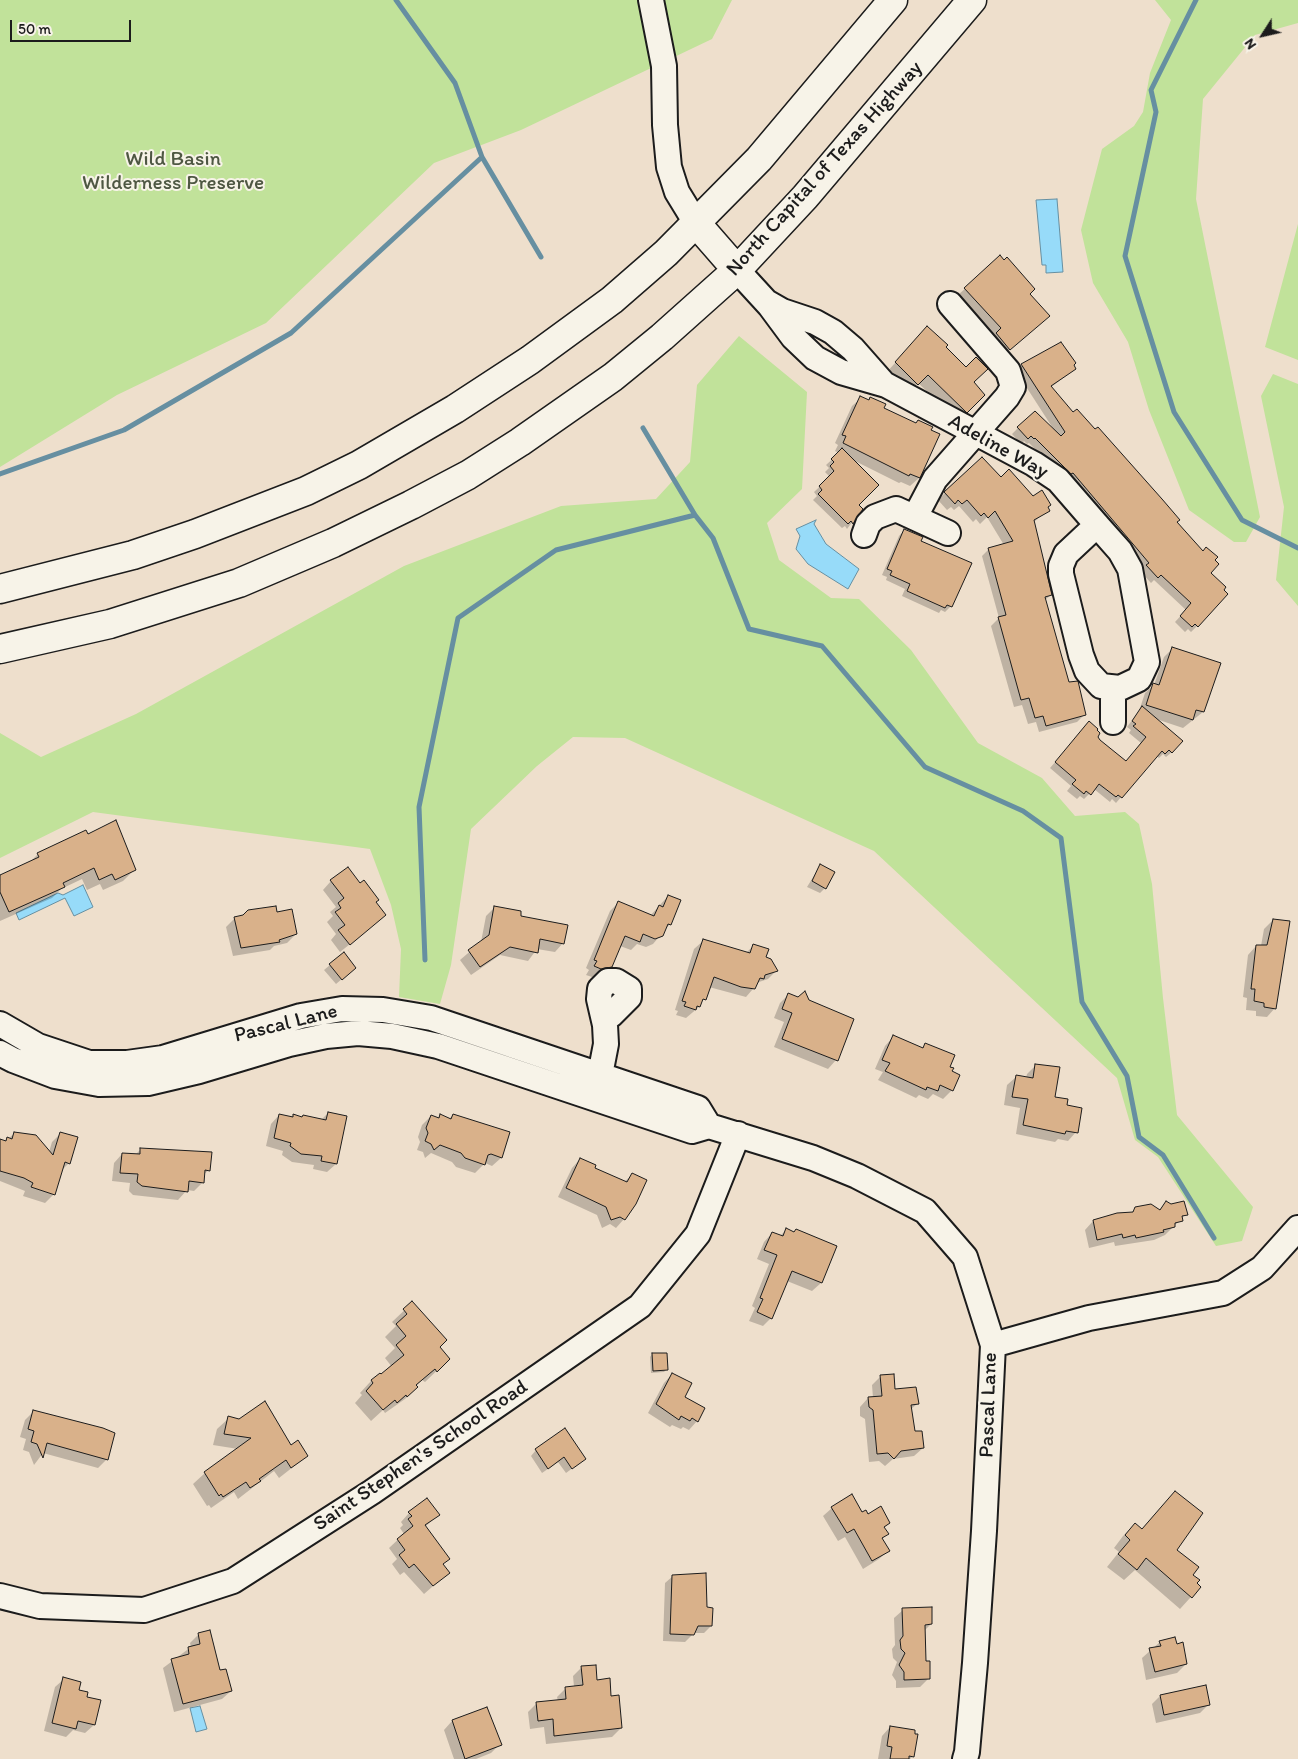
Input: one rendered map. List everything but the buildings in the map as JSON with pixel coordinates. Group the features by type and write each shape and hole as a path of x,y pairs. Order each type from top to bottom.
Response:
{"highway":[{"path":"0,589 133,556 306,491 359,465 455,410 568,333 653,265 759,159 893,0"},
{"name":"North Capital of Texas Highway","path":"0,649 110,624 232,586 310,553 411,505 468,475 582,399 662,337 737,270 805,197 972,0"},
{"path":"696,223 737,270"}],"street":[{"path":"651,0 664,66 665,142 669,167 677,192 696,223"},
{"name":"Adeline Way","path":"737,270 766,302 793,337 815,358 841,372 886,385 1050,474 1097,525 1120,551 1130,569 1147,657 1146,668 1139,679 1127,686 1113,689"},
{"name":"Adeline Way","path":"766,302 782,311 815,322 833,332 853,349 886,385"},
{"path":"914,517 935,479 1008,397 1013,383 1008,371 950,304"},
{"path":"815,358 833,332"},
{"path":"864,535 870,521 884,512 896,509 948,533"},
{"path":"1097,525 1066,554 1060,566 1084,664 1097,684 1113,689 1113,722"},
{"name":"Pascal Lane","path":"0,1024 25,1040 90,1063 127,1063 163,1058 301,1016 342,1009 383,1010 431,1018 698,1108 709,1126"},
{"path":"600,1075 606,1044 604,1017"},
{"name":"Pascal Lane","path":"0,1053 55,1076 99,1084 148,1083 289,1044 326,1036 358,1033 392,1036 438,1046 692,1131 709,1126 813,1158 857,1176 925,1212 965,1258 992,1345 984,1531 971,1712 965,1759"},
{"path":"225,1039 229,1062"},
{"path":"55,1076 62,1054"},
{"name":"Saint Stephen's School Road","path":"0,1596 40,1606 144,1610 233,1582 372,1492 640,1306 698,1234 738,1134"},
{"path":"992,1345 1089,1318 1223,1293 1262,1268 1298,1228"}],"green space":[{"name":"Wild Basin Wilderness Preserve","path":"0,0 732,0 712,39 521,130 434,163 266,323 117,395 0,467"},
{"path":"1155,0 1298,0 1298,23 1255,35 1203,99 1196,199 1260,517 1246,542 1234,542 1189,510 1149,410 1128,342 1093,283 1081,230 1102,149 1134,126 1143,112 1150,73 1171,20"},
{"path":"1298,224 1298,360 1265,347"},
{"path":"739,336 807,392 802,489 767,523 779,560 831,598 859,599 911,650 978,743 1042,778 1075,816 1125,812 1139,824 1152,884 1177,1115 1253,1207 1242,1241 1216,1246 1158,1157 1135,1140 1117,1078 874,851 625,738 573,737 537,766 471,829 451,965 440,1004 399,997 401,949 391,905 370,849 93,812 0,858 0,733 41,757 136,714 404,566 561,506 656,499 690,462 697,385"},
{"path":"1273,374 1298,384 1298,606 1276,580 1284,507 1261,396"}],"water":[{"path":"1057,199 1063,272 1046,273 1046,265 1042,265 1036,200"},
{"path":"816,520 814,524 826,544 859,569 848,589 808,564 796,549 800,536 796,529"},
{"path":"83,885 93,907 74,916 65,898 19,920 16,913 58,893 63,895"},
{"path":"200,1706 207,1729 196,1732 190,1708"}],"waterway":[{"path":"0,474 124,430 291,333 482,157 455,83 396,0"},
{"path":"1196,0 1151,90 1156,112 1125,256 1174,412 1242,520 1298,548"},
{"path":"482,157 541,257"},
{"path":"643,428 695,515 713,538 749,629 822,646 925,767 1023,811 1061,838 1082,1002 1127,1076 1139,1137 1163,1155 1214,1238"},
{"path":"425,960 419,807 458,618 556,550 695,515"}]}
